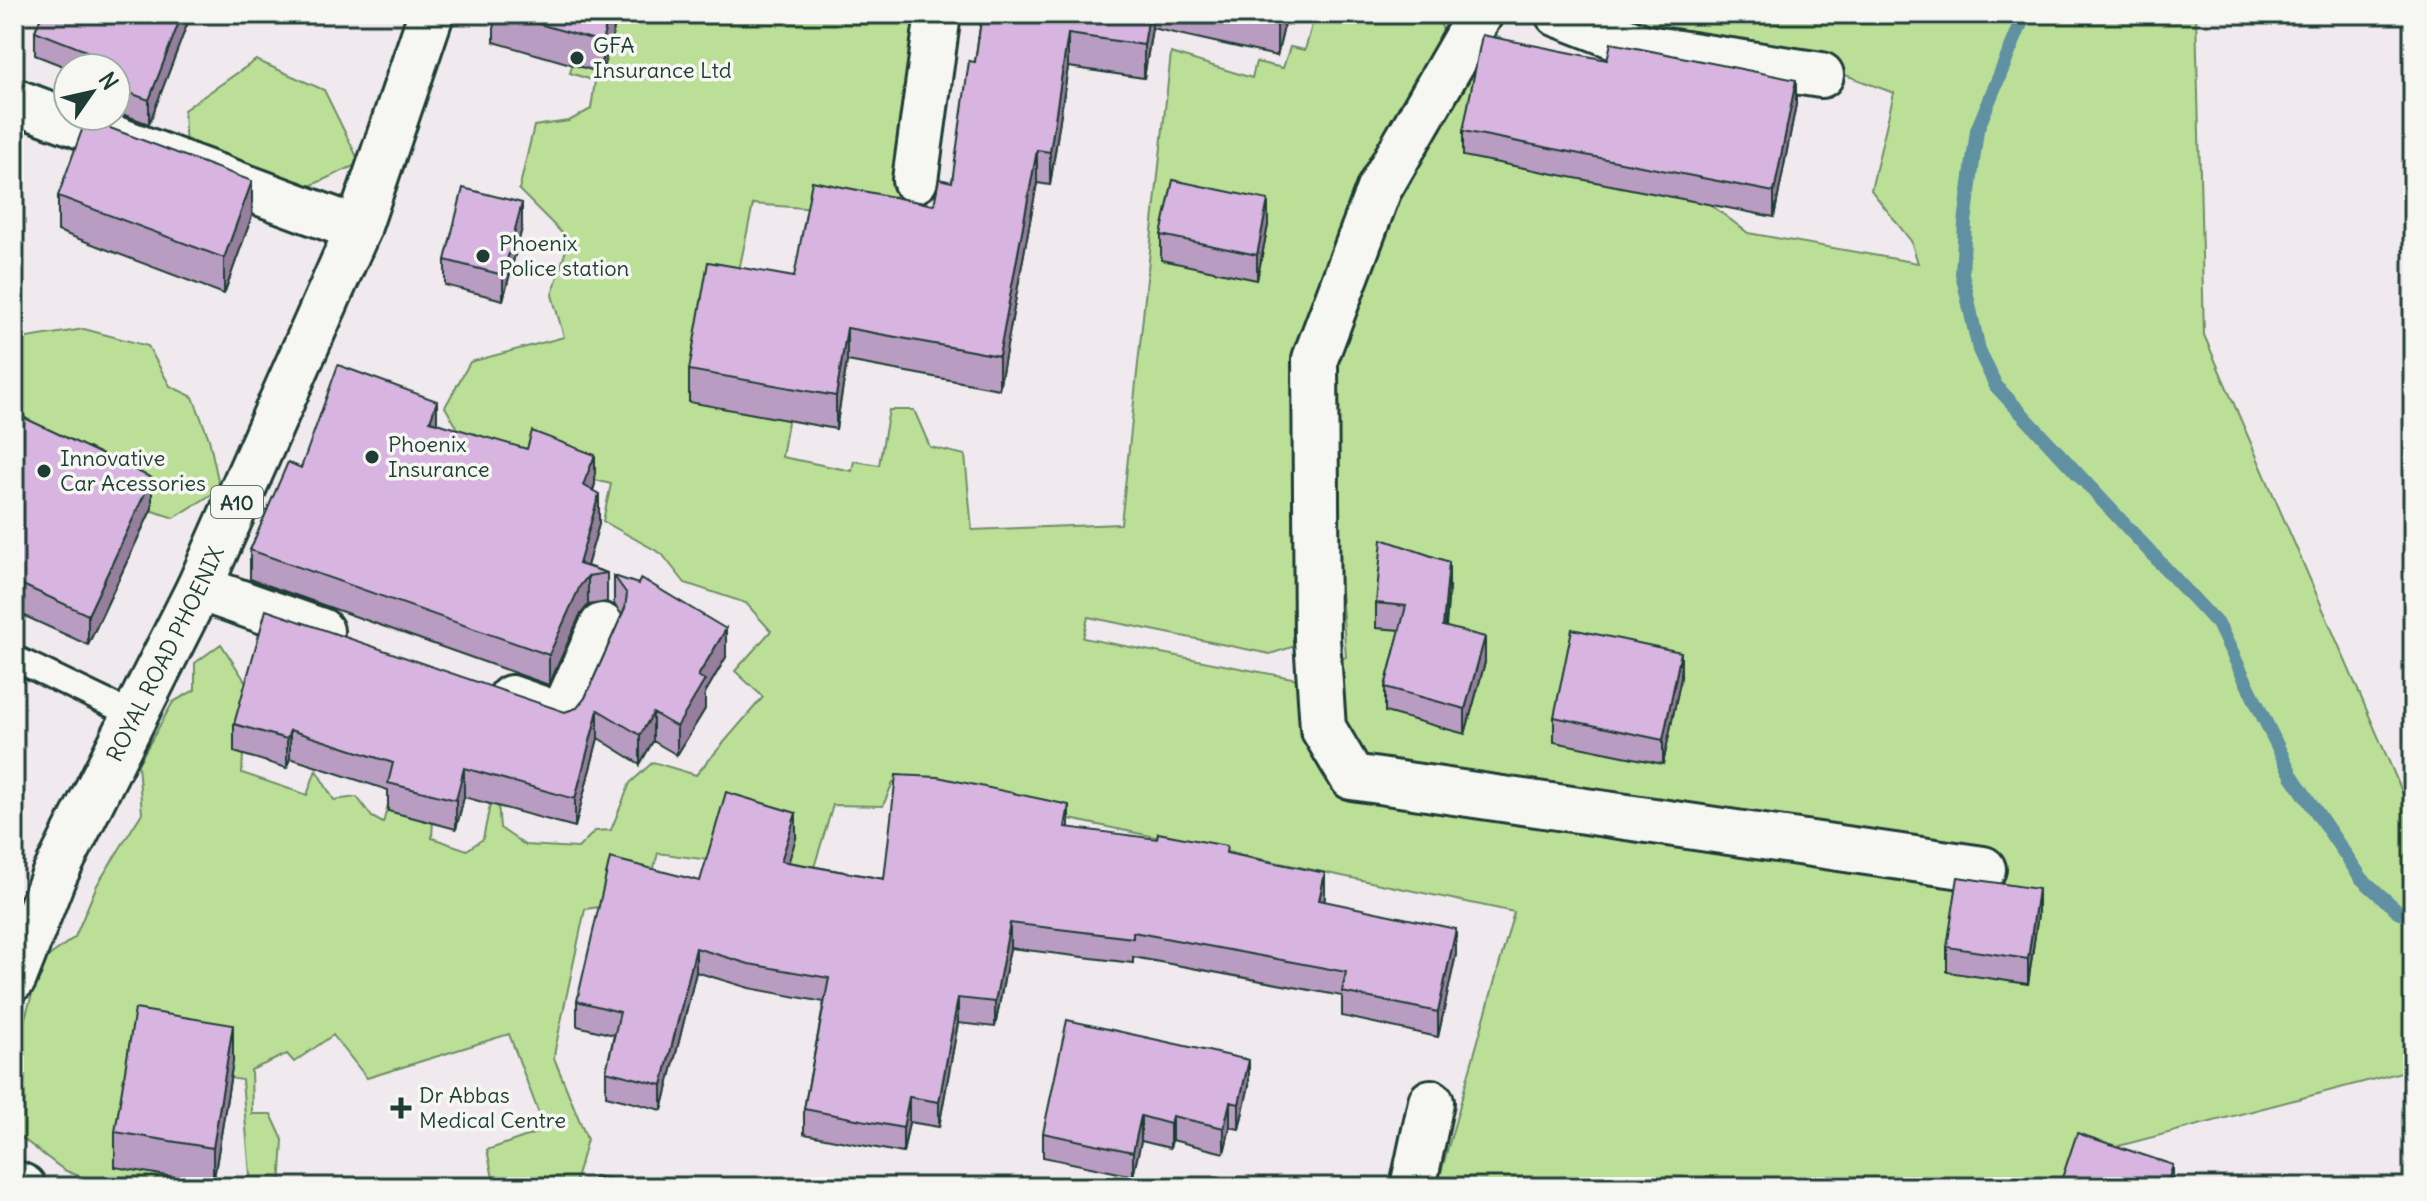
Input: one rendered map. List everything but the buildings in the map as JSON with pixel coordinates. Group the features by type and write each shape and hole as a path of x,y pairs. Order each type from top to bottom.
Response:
{"street":[{"name":"ROYAL ROAD PHOENIX","path":"14,978 53,878 199,588 358,229 431,14"},
{"path":"915,180 938,14"},
{"path":"1480,14 1379,189 1315,359 1317,639 1323,728 1352,777 1983,869"},
{"path":"1558,14 1646,48 1821,75"},
{"path":"14,101 358,229"},
{"path":"199,588 359,644"},
{"path":"475,685 562,716 602,626"},
{"path":"1413,1187 1431,1102"},
{"path":"14,1183 23,1187"}],"lane":[{"path":"14,658 135,716"}],"green space":[{"path":"572,14 922,14 892,215 753,204 727,327 794,386 782,457 852,471 854,461 879,465 889,410 914,410 930,447 965,455 972,530 1121,524 1171,53 1252,78 1256,62 1283,68 1290,47 1305,50 1315,14 1436,14 1444,32 1308,360 1317,639 1270,654 1088,617 1083,638 1297,679 1346,657 1324,367 1466,21 1514,44 1632,145 1748,233 1918,263 1911,241 1871,190 1894,93 1748,39 1520,14 2196,14 2204,335 2413,817 2413,1069 2103,1150 2087,1187 1437,1187 1514,912 893,782 883,806 833,805 812,874 658,853 645,901 585,909 554,1058 587,1139 574,1187 495,1187 487,1150 545,1130 509,1034 367,1078 333,1035 294,1062 287,1054 251,1070 252,1114 271,1114 283,1140 280,1187 251,1187 242,1080 139,1063 169,1172 195,1187 106,1187 64,1170 14,1132 22,1028 42,961 75,937 97,885 142,813 138,764 173,702 195,690 195,663 221,644 247,684 242,773 307,795 316,770 334,800 357,797 372,817 383,823 402,755 433,819 432,838 467,850 483,839 496,776 500,828 525,845 578,848 595,831 611,830 630,783 653,762 696,775 763,697 735,671 771,631 746,603 685,583 662,554 603,521 611,484 470,449 445,407 470,362 564,337 552,295 569,240 519,190 534,126 569,121 591,109 595,81 570,73 585,18"},
{"path":"256,60 324,90 360,163 297,192 187,173 184,110"},
{"path":"84,329 148,346 170,386 193,397 209,439 220,489 174,518 92,491 14,448 14,340"}],"waterway":[{"path":"2025,14 1977,130 1962,273 1979,350 1996,386 2219,626 2292,776 2362,879 2400,913 2413,917"}],"place":[{"name":"GFA Insurance Ltd","path":"577,58"},
{"name":"Phoenix Police station","path":"483,256"},
{"name":"Phoenix Insurance","path":"372,457"},
{"name":"Innovative Car Acessories","path":"44,471"},
{"name":"Dr Abbas Medical Centre","path":"401,1108"}]}
